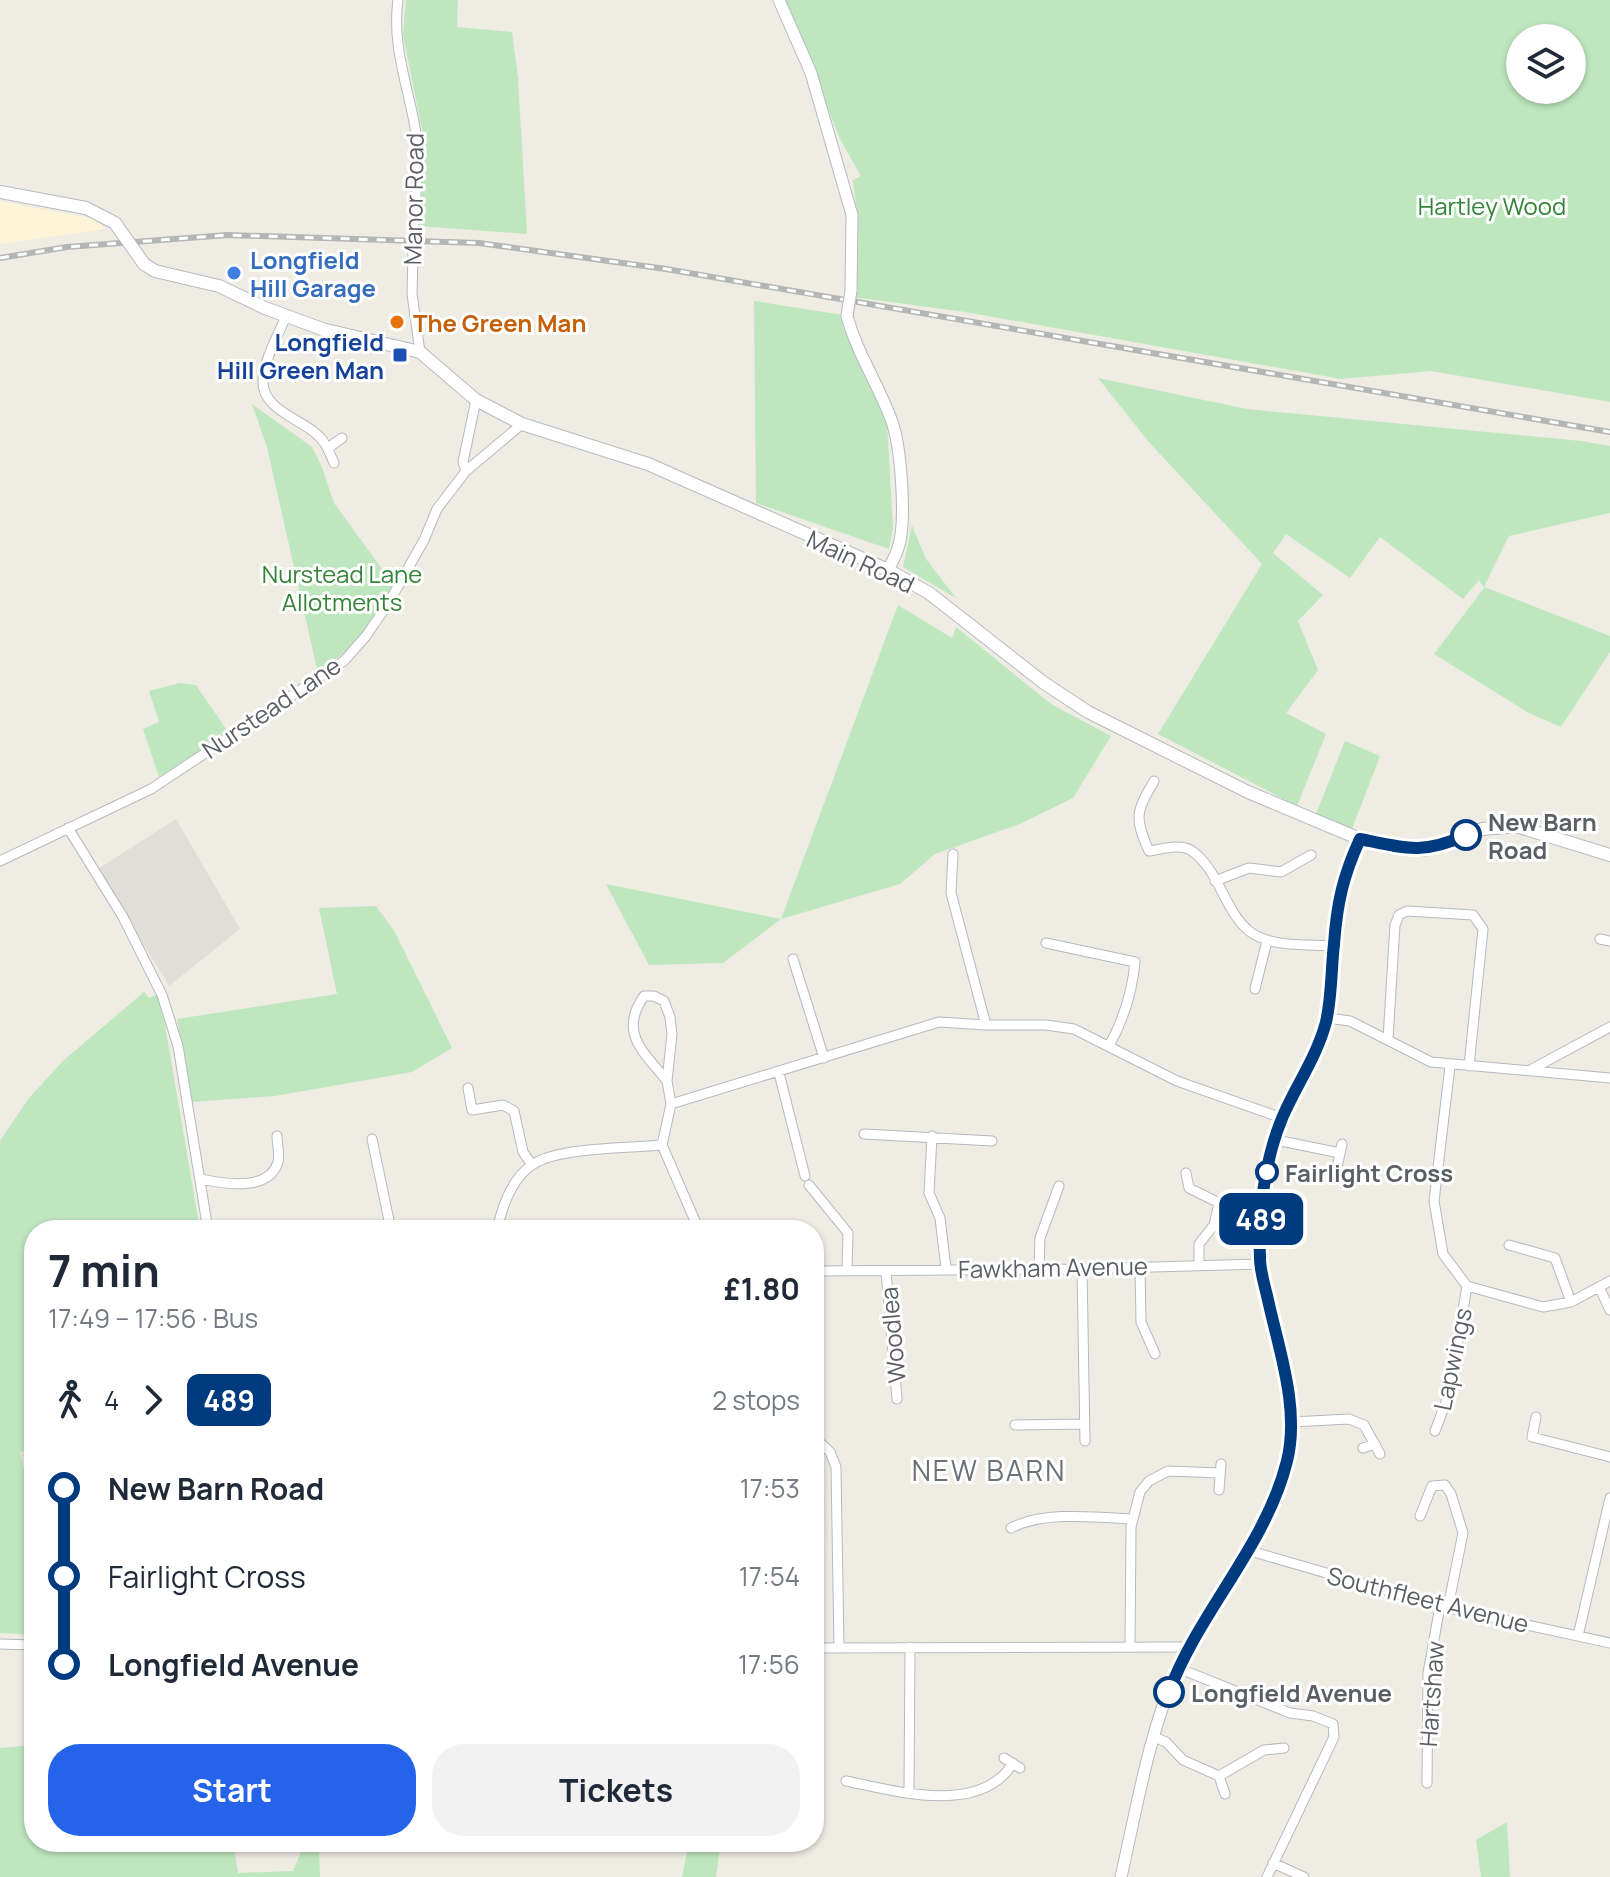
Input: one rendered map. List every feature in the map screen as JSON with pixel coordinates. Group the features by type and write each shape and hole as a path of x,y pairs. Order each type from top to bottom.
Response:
{"main road":[{"name":"Main Road","path":"0,192 86,208 115,223 144,264 155,271 219,286 286,316 337,333 420,352 476,400 522,424 648,464 888,570 929,593 1044,683 1088,712 1193,766 1360,839 1424,850 1482,829 1516,826 1610,855"}],"street":[{"name":"Manor Road","path":"398,0 396,40 415,124 418,160 412,294 420,352"},
{"path":"779,0 811,73 852,215 851,291 847,316 864,364 892,421 898,455 902,528 899,547 888,570"},
{"path":"286,316 266,364 262,384 273,405 315,432 328,448 334,463"},
{"path":"466,471 463,462 476,400"},
{"name":"Nurstead Lane","path":"0,861 151,789 344,661 388,604 424,540 437,509 466,471 522,424"},
{"path":"328,448 342,438"},
{"path":"1154,781 1137,809 1140,831 1149,851 1177,847 1191,850 1215,881 1235,915 1249,931 1267,941 1333,946"},
{"path":"68,828 123,917 162,995 178,1046 207,1220"},
{"path":"1121,1877 1154,1737 1178,1668 1272,1509 1288,1459 1291,1422 1287,1388 1260,1264 1259,1235 1267,1172 1282,1118 1320,1041 1327,1018 1333,946 1345,873 1360,839"},
{"path":"953,854 951,893 986,1025"},
{"path":"1215,881 1249,868 1281,872 1311,855"},
{"path":"1388,1039 1395,925 1399,915 1407,911 1473,915 1483,929 1469,1066"},
{"path":"1255,989 1267,941"},
{"path":"1046,943 1135,962 1126,1013 1109,1046"},
{"path":"793,959 824,1058"},
{"path":"667,1081 637,1044 632,1028 634,1010 644,996 654,996 664,1001 670,1017 672,1034 667,1081 671,1104 662,1145 695,1220"},
{"path":"1327,1018 1350,1021 1431,1062 1610,1078"},
{"path":"671,1104 939,1022 1046,1025 1074,1029 1177,1081 1282,1118"},
{"path":"1532,1069 1610,1027"},
{"path":"1450,1066 1434,1201 1443,1254 1467,1286 1543,1307 1571,1302 1610,1281"},
{"path":"779,1073 807,1181 848,1233 847,1270"},
{"path":"468,1088 473,1115 503,1105 512,1108 523,1152 532,1165"},
{"path":"864,1134 992,1141"},
{"path":"201,1179 227,1184 260,1181 272,1172 279,1161 277,1136"},
{"path":"932,1136 929,1193 940,1218 946,1268"},
{"path":"372,1139 389,1220"},
{"path":"1276,1140 1340,1153"},
{"path":"500,1220 510,1191 532,1165 561,1154 662,1145"},
{"path":"1186,1173 1189,1188 1219,1203 1214,1225 1199,1244 1199,1265"},
{"path":"1039,1268 1040,1238 1059,1186"},
{"path":"1509,1245 1555,1258 1571,1302"},
{"name":"Fawkham Avenue","path":"824,1271 1260,1264"},
{"path":"1140,1267 1141,1322 1155,1354"},
{"path":"1082,1269 1085,1441"},
{"name":"Woodlea","path":"886,1271 897,1399"},
{"name":"Lapwings","path":"1435,1431 1449,1394 1467,1286"},
{"path":"1599,1287 1610,1310"},
{"path":"1536,1417 1532,1437 1610,1457"},
{"path":"1291,1422 1349,1419 1364,1425 1380,1454"},
{"path":"1015,1425 1084,1424"},
{"path":"1363,1448 1375,1444"},
{"path":"824,1446 836,1467 839,1648"},
{"path":"1130,1646 1132,1519 1142,1488 1158,1475 1170,1471 1221,1468 1219,1490"},
{"name":"Hartshaw","path":"1420,1516 1432,1486 1445,1485 1451,1494 1463,1533 1428,1673 1427,1783"},
{"path":"1578,1636 1610,1498"},
{"path":"1011,1528 1022,1523 1063,1518 1132,1519"},
{"name":"Southfleet Avenue","path":"1247,1550 1444,1607 1610,1643"},
{"path":"0,1644 24,1645"},
{"path":"909,1793 910,1647"},
{"path":"824,1648 1188,1647"},
{"path":"1178,1668 1290,1713 1313,1716 1333,1724 1334,1737 1267,1877"},
{"path":"1154,1737 1166,1742 1183,1760 1219,1776 1225,1794"},
{"path":"1219,1776 1264,1750 1284,1748"},
{"path":"846,1781 909,1793 966,1794 997,1782 1012,1763"},
{"path":"1273,1863 1304,1877"}],"shaded area":[{"path":"0,201 95,219 105,229 0,244"},
{"path":"176,819 240,929 169,986 98,869"}],"green space":[{"path":"406,0 458,0 457,27 512,32 518,78 527,234 418,226 422,219 422,130 403,35"},
{"name":"Hartley Wood","path":"784,0 1610,0 1610,402 1431,371 1341,379 965,312 853,297 858,220 853,180 861,176 841,141"},
{"path":"754,301 843,315 887,422 893,528 889,549 756,503"},
{"path":"1098,378 1247,409 1610,446 1610,513 1509,536 1484,587 1610,636 1610,652 1561,727 1529,713 1434,654 1484,588 1479,580 1463,599 1380,537 1350,578 1286,534 1273,553 1323,595 1298,621 1318,670 1286,713 1326,734 1297,806 1158,734 1262,564 1148,441"},
{"name":"Nurstead Lane Allotments","path":"252,404 312,447 334,503 393,584 361,634 318,674 267,447"},
{"path":"912,525 926,559 956,598 903,567"},
{"path":"898,605 952,638 956,627 1051,704 1111,736 1073,798 1022,823 935,854 900,884 781,919"},
{"path":"180,683 196,685 228,732 159,777 143,729 159,722 149,691"},
{"path":"1345,741 1380,756 1352,829 1316,814"},
{"path":"606,884 781,919 723,963 649,965"},
{"path":"376,906 395,932 452,1048 412,1072 275,1096 192,1102 177,1019 337,994 319,908"},
{"path":"144,992 149,998 158,994 198,1220 24,1220 24,1451 20,1452 24,1471 24,1634 0,1633 0,1141 29,1098 63,1061"},
{"path":"24,1746 24,1852 235,1852 238,1873 293,1871 301,1852 319,1852 320,1877 0,1877 0,1748"},
{"path":"1507,1822 1510,1877 1481,1877 1476,1840"},
{"path":"687,1852 720,1852 716,1877 682,1877"}],"railway":[{"path":"0,258 67,247 228,235 479,243 666,269 1610,432"}],"bus line":[{"name":"489","path":"1169,1692 1188,1647 1272,1509 1288,1459 1291,1422 1287,1388 1260,1264 1259,1235 1267,1172 1282,1118 1320,1041 1327,1018 1337,913 1345,873 1360,839 1424,850 1466,835"}],"place":[{"name":"Longfield Hill Garage","path":"234,273"},
{"name":"The Green Man","path":"397,322"},
{"name":"Longfield Hill Green Man","path":"400,355"},
{"name":"New Barn Road","path":"1466,835"},
{"name":"Fairlight Cross","path":"1267,1172"},
{"name":"Longfield Avenue","path":"1169,1692"}],"district":[{"name":"NEW BARN","path":"989,1470"}]}
